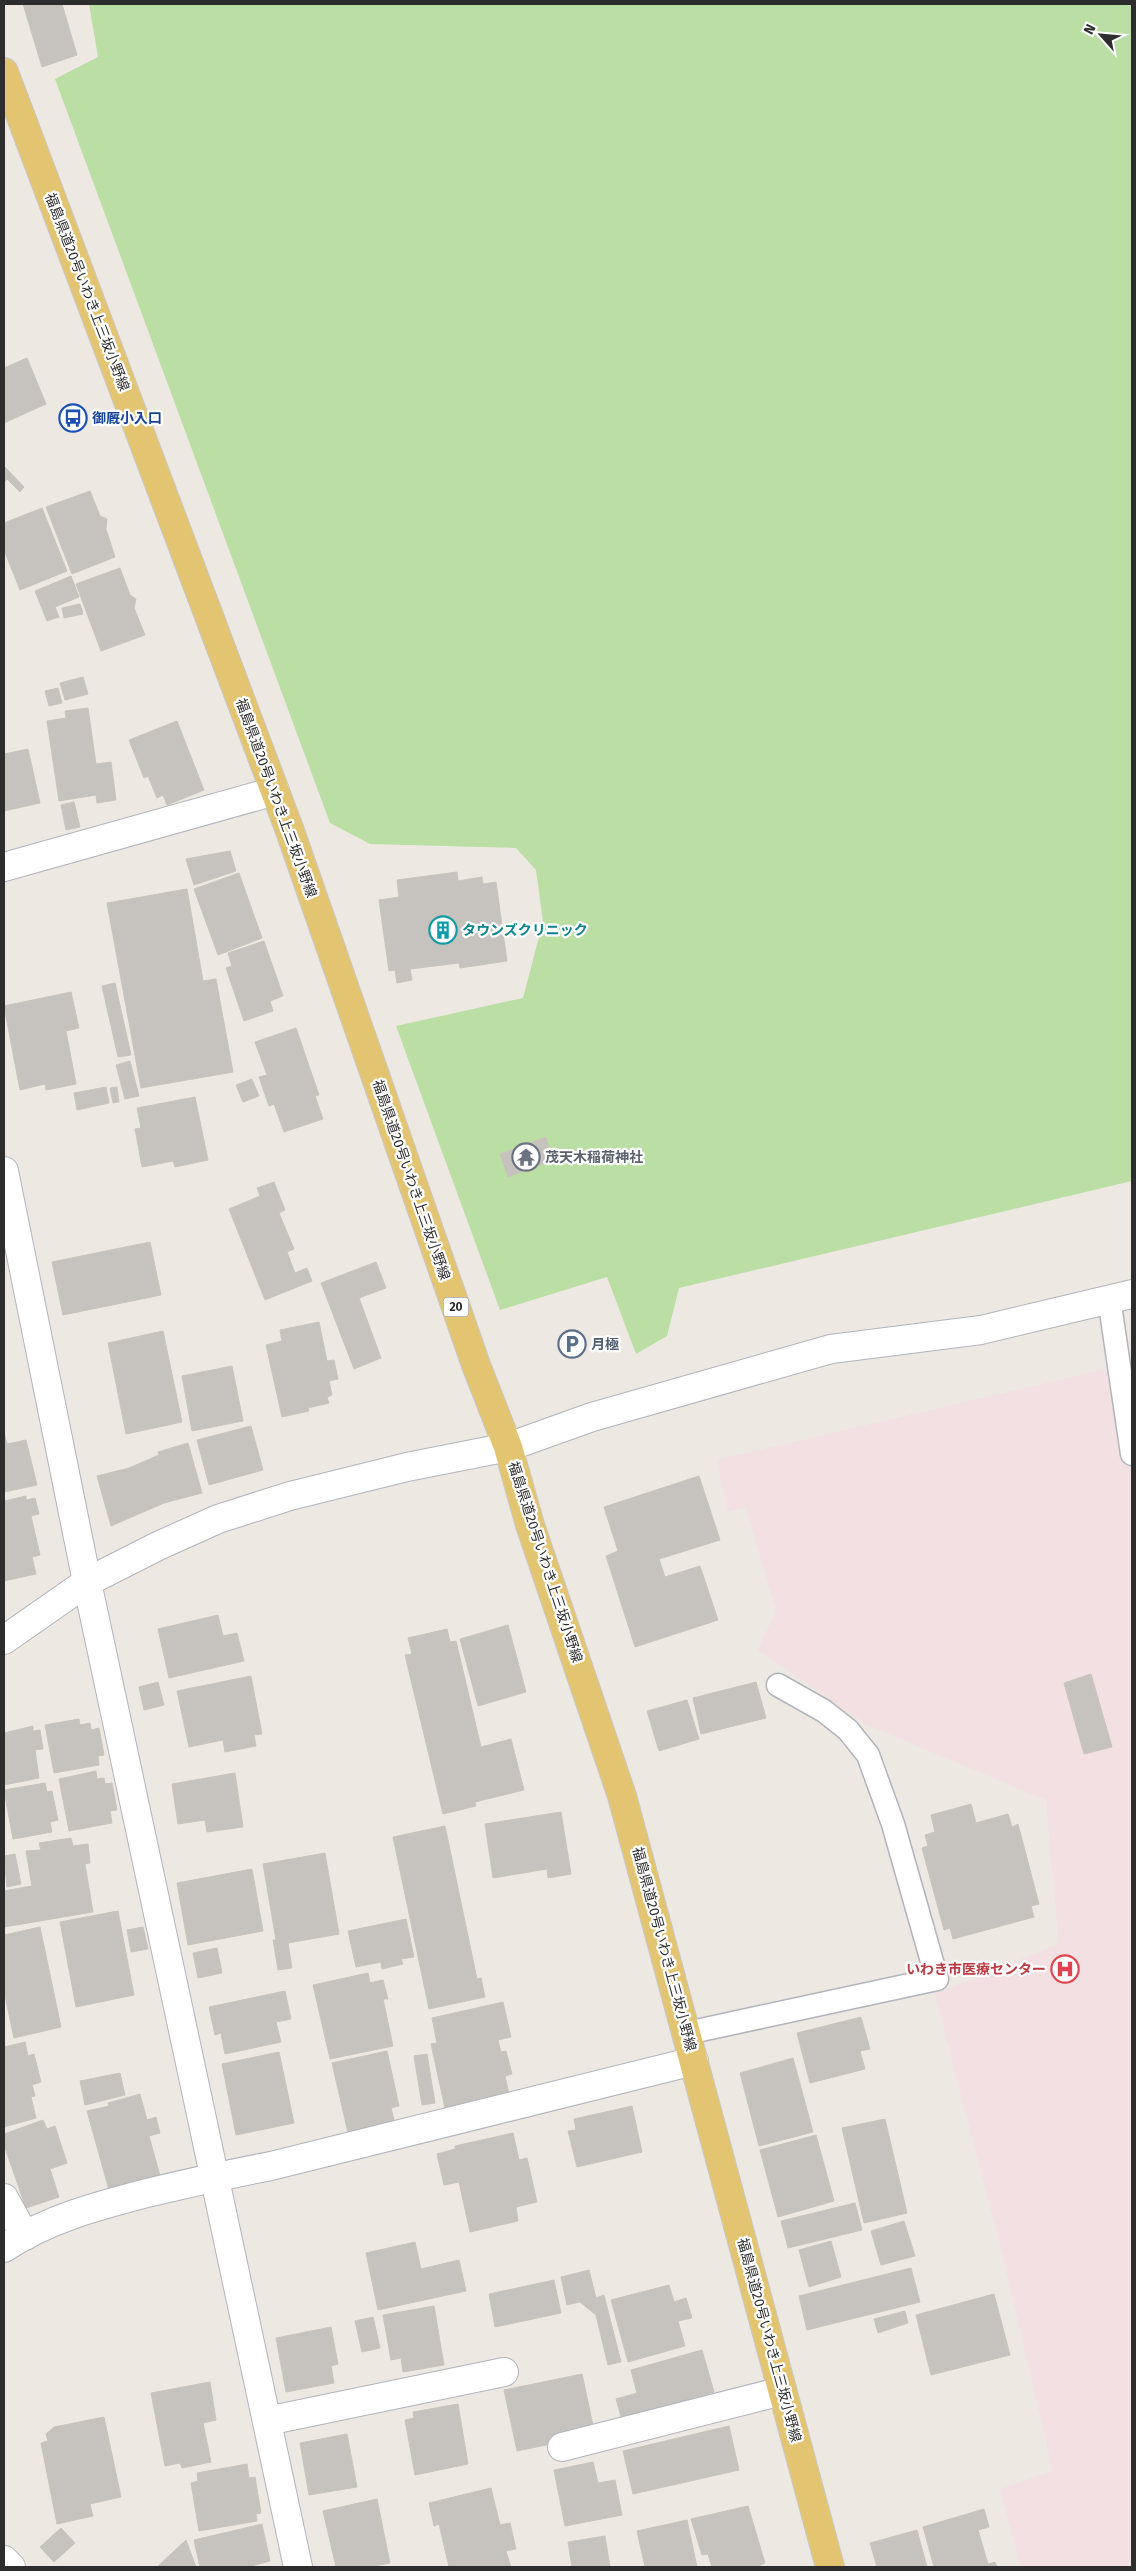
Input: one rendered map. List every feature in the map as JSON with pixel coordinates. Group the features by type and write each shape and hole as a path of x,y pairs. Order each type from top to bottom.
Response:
{"main road":[{"name":"福島県道20号いわき上三坂小野線","path":"4,72 275,791 476,1365 508,1447 530,1525 622,1796 830,2567"}],"street":[{"path":"4,867 275,791"},
{"path":"5,1187 87,1582 298,2567"},
{"path":"4,1640 87,1582 218,1519 290,1496 407,1467 508,1447 592,1417 831,1349 981,1330 1121,1296"},
{"path":"4,2198 14,2242 62,2218 99,2205 215,2176 271,2166 694,2061"},
{"path":"266,2421 504,2372"},
{"path":"562,2446 782,2391"},
{"path":"4,2560 11,2567"}],"lane":[{"path":"1121,1296 1132,1445"},
{"path":"687,2033 937,1979 893,1824 868,1755 848,1730 824,1711 778,1685"}],"shaded area":[{"name":"いわき市医療センター","path":"1132,1363 1132,2567 1021,2567 1000,2489 1053,2471 1002,2252 935,1994 1059,1944 1046,1800 867,1725 758,1650 776,1611 746,1507 728,1512 717,1460"}],"green space":[{"path":"89,4 1132,4 1132,1181 679,1288 667,1336 636,1354 607,1277 500,1310 396,1026 523,998 543,922 536,870 516,848 370,844 330,823 55,79 98,57"}],"building":[{"path":"23,4 62,4 77,55 42,67"},
{"path":"27,358 46,404 4,423 4,368"},
{"path":"4,466 24,487 20,492 7,479 4,482"},
{"path":"90,491 100,516 107,519 106,529 115,557 72,574 46,507"},
{"path":"42,508 67,571 20,590 4,550 4,523"},
{"path":"120,568 130,595 136,599 134,608 145,635 101,651 76,584"},
{"path":"71,576 79,597 55,607 59,617 47,621 35,591"},
{"path":"80,604 83,614 64,618 62,608"},
{"path":"83,677 88,694 65,700 60,683"},
{"path":"58,688 62,703 49,706 45,691"},
{"path":"88,708 96,764 111,762 116,800 97,803 96,795 59,801 47,721 66,718 65,711"},
{"path":"177,721 204,790 167,805 163,795 157,798 148,776 144,778 129,740"},
{"path":"28,749 40,803 4,811 4,754"},
{"path":"74,802 80,827 66,830 61,805"},
{"path":"230,851 236,871 194,885 186,859"},
{"name":"タウンズクリニック","path":"457,872 458,881 482,877 483,884 496,882 507,961 460,968 459,963 410,969 412,980 397,983 395,970 389,971 379,900 399,897 397,880"},
{"path":"239,873 262,938 218,955 194,889"},
{"path":"187,889 203,981 216,979 233,1072 141,1088 107,903"},
{"path":"264,941 283,996 270,1001 273,1011 244,1021 226,968 232,966 228,953"},
{"path":"115,983 131,1055 118,1057 102,986"},
{"path":"71,992 79,1028 66,1031 76,1084 46,1090 45,1084 20,1090 4,1006"},
{"path":"296,1028 319,1095 315,1096 323,1119 284,1132 274,1104 269,1106 259,1077 267,1075 255,1042"},
{"path":"130,1061 139,1096 125,1099 116,1065"},
{"path":"252,1079 259,1096 243,1102 236,1085"},
{"path":"106,1087 109,1103 77,1110 74,1093"},
{"path":"117,1087 119,1102 113,1103 110,1088"},
{"path":"195,1097 208,1160 175,1167 173,1161 142,1167 135,1129 141,1128 137,1108"},
{"name":"茂天木稲荷神社","path":"546,1137 552,1160 508,1177 500,1154"},
{"path":"274,1182 285,1210 279,1213 294,1249 287,1252 295,1273 307,1268 312,1281 265,1300 229,1209 260,1196 257,1188"},
{"path":"150,1242 161,1295 63,1315 52,1262"},
{"path":"376,1262 386,1288 359,1298 381,1358 354,1369 321,1283"},
{"path":"319,1322 327,1361 334,1360 338,1379 329,1381 332,1395 327,1397 329,1403 308,1408 309,1411 282,1417 266,1345 282,1341 280,1330"},
{"path":"163,1331 182,1422 126,1434 108,1343"},
{"path":"232,1366 243,1421 192,1431 182,1376"},
{"path":"251,1426 263,1470 209,1485 197,1440"},
{"path":"4,1432 7,1444 26,1440 37,1485 4,1492"},
{"path":"188,1443 202,1493 164,1503 111,1526 97,1476 129,1468 159,1455 158,1452"},
{"path":"699,1476 720,1540 659,1559 665,1577 700,1566 718,1620 635,1647 606,1556 618,1551 604,1507"},
{"path":"26,1496 26,1500 35,1498 39,1514 31,1516 40,1555 32,1557 36,1574 4,1581 4,1501"},
{"path":"218,1615 223,1636 237,1633 244,1661 169,1678 158,1629"},
{"path":"508,1625 526,1692 478,1706 460,1639"},
{"path":"447,1629 450,1642 456,1641 481,1747 511,1739 524,1790 475,1802 476,1806 443,1814 405,1655 412,1654 408,1638"},
{"path":"1091,1674 1112,1747 1084,1754 1064,1683"},
{"path":"251,1676 262,1734 254,1735 256,1746 225,1752 223,1740 189,1747 177,1691"},
{"path":"158,1682 164,1705 144,1710 139,1687"},
{"path":"756,1682 766,1718 701,1734 693,1698"},
{"path":"687,1700 699,1739 659,1751 647,1711"},
{"path":"79,1719 80,1725 90,1723 91,1730 99,1728 104,1755 98,1756 99,1765 54,1773 45,1725"},
{"path":"33,1726 33,1731 40,1730 43,1749 35,1750 39,1778 4,1785 4,1733"},
{"path":"96,1771 97,1779 104,1778 105,1784 112,1783 117,1810 110,1811 112,1823 69,1831 59,1779"},
{"path":"235,1773 243,1827 207,1832 205,1820 178,1824 172,1784"},
{"path":"45,1783 47,1792 52,1791 58,1820 50,1822 52,1832 13,1839 4,1790"},
{"path":"971,1804 976,1823 1008,1814 1012,1827 1018,1824 1039,1904 1031,1906 1034,1917 953,1939 950,1928 944,1930 922,1848 928,1846 925,1835 935,1832 931,1815"},
{"path":"561,1812 571,1874 548,1878 547,1869 493,1878 485,1824"},
{"path":"445,1826 477,1979 481,1978 485,1997 429,2009 393,1837"},
{"path":"71,1838 73,1846 88,1844 90,1863 85,1864 93,1912 4,1927 4,1891 32,1886 26,1851 41,1850 39,1843"},
{"path":"325,1853 339,1934 288,1943 292,1968 278,1970 273,1940 276,1940 263,1864"},
{"path":"15,1854 21,1884 7,1887 4,1856"},
{"path":"252,1869 263,1931 188,1945 177,1883"},
{"path":"118,1911 134,1995 76,2007 60,1922"},
{"path":"406,1919 414,1957 401,1959 403,1964 382,1969 381,1962 356,1967 348,1931"},
{"path":"40,1927 61,2027 14,2038 4,1991 4,1935"},
{"path":"143,1927 148,1949 131,1952 127,1930"},
{"path":"217,1948 222,1973 198,1978 193,1953"},
{"path":"368,1973 370,1983 383,1980 388,1999 383,1999 393,2046 330,2059 313,1985"},
{"path":"285,1991 291,2019 276,2022 281,2042 225,2054 221,2033 215,2035 209,2007"},
{"path":"503,2002 511,2037 498,2040 501,2052 506,2051 512,2074 505,2076 511,2103 447,2117 431,2044 437,2043 432,2018"},
{"path":"861,2017 870,2049 860,2051 865,2069 810,2083 797,2033"},
{"path":"25,2042 28,2056 34,2054 41,2082 32,2085 35,2096 31,2097 36,2118 4,2127 4,2047"},
{"path":"387,2051 399,2106 391,2108 396,2127 349,2137 332,2063"},
{"path":"279,2052 294,2123 236,2135 222,2064"},
{"path":"427,2054 435,2103 422,2105 414,2056"},
{"path":"793,2058 813,2132 759,2146 740,2073"},
{"path":"120,2073 125,2095 85,2105 80,2081"},
{"path":"140,2094 147,2120 156,2117 160,2133 149,2136 160,2176 109,2190 87,2111 109,2106 108,2103"},
{"path":"632,2106 642,2152 577,2167 568,2131 576,2130 574,2119"},
{"path":"885,2119 907,2213 864,2223 842,2128"},
{"path":"43,2120 47,2129 55,2126 67,2163 50,2169 59,2197 26,2208 4,2145 4,2134"},
{"path":"513,2133 519,2160 527,2158 537,2202 516,2207 518,2221 470,2232 459,2182 444,2185 437,2154 455,2149 455,2146"},
{"path":"816,2135 834,2201 778,2217 760,2150"},
{"path":"855,2203 862,2230 788,2248 781,2221"},
{"path":"904,2221 915,2256 881,2265 871,2231"},
{"path":"831,2241 841,2277 809,2287 799,2250"},
{"path":"415,2242 421,2269 459,2260 466,2291 378,2310 366,2253"},
{"path":"911,2268 920,2302 807,2330 799,2296"},
{"path":"589,2270 596,2298 604,2295 621,2362 608,2365 596,2315 580,2302 567,2305 561,2277"},
{"path":"554,2280 561,2313 495,2327 489,2294"},
{"path":"669,2285 674,2302 686,2298 692,2318 678,2321 685,2346 628,2362 611,2300"},
{"path":"994,2294 1010,2355 931,2375 916,2315"},
{"path":"434,2306 444,2365 403,2372 401,2358 391,2360 383,2315"},
{"path":"905,2311 908,2323 878,2333 874,2319"},
{"path":"373,2317 380,2348 362,2352 355,2321"},
{"path":"331,2327 338,2364 331,2366 334,2383 286,2392 276,2338"},
{"path":"702,2350 714,2392 692,2398 693,2404 623,2423 616,2399 637,2393 631,2370"},
{"path":"582,2374 595,2435 517,2451 504,2390"},
{"path":"210,2382 216,2420 203,2423 211,2462 182,2468 180,2463 165,2466 151,2393"},
{"path":"458,2404 468,2464 415,2475 405,2420 414,2418 413,2412"},
{"path":"104,2417 121,2497 90,2504 93,2516 57,2524 41,2443 48,2441 46,2434 54,2427"},
{"path":"729,2426 739,2470 633,2494 623,2451"},
{"path":"347,2434 357,2487 309,2495 300,2443"},
{"path":"593,2462 598,2483 615,2480 622,2515 565,2526 554,2470"},
{"path":"247,2464 249,2478 255,2477 261,2513 256,2514 257,2521 199,2531 191,2483 198,2481 197,2473"},
{"path":"491,2488 500,2525 510,2523 516,2549 506,2551 511,2567 449,2567 439,2524 434,2526 429,2503"},
{"path":"377,2499 390,2563 370,2567 336,2567 323,2511"},
{"path":"748,2506 765,2563 756,2567 712,2567 708,2554 702,2555 691,2519"},
{"path":"984,2509 989,2527 978,2530 988,2564 995,2562 997,2567 934,2567 923,2527"},
{"path":"687,2520 697,2567 645,2567 637,2531"},
{"path":"262,2524 270,2561 248,2567 200,2567 194,2540"},
{"path":"61,2528 75,2543 54,2562 40,2547"},
{"path":"917,2530 927,2567 877,2567 870,2543"},
{"path":"605,2536 610,2567 572,2567 568,2542"},
{"path":"186,2540 196,2567 157,2567"}],"place":[{"name":"御厩小入口","path":"73,418"},
{"name":"タウンズクリニック","path":"443,930"},
{"name":"茂天木稲荷神社","path":"526,1157"},
{"name":"月極","path":"572,1344"},
{"name":"いわき市医療センター","path":"1065,1969"}]}
